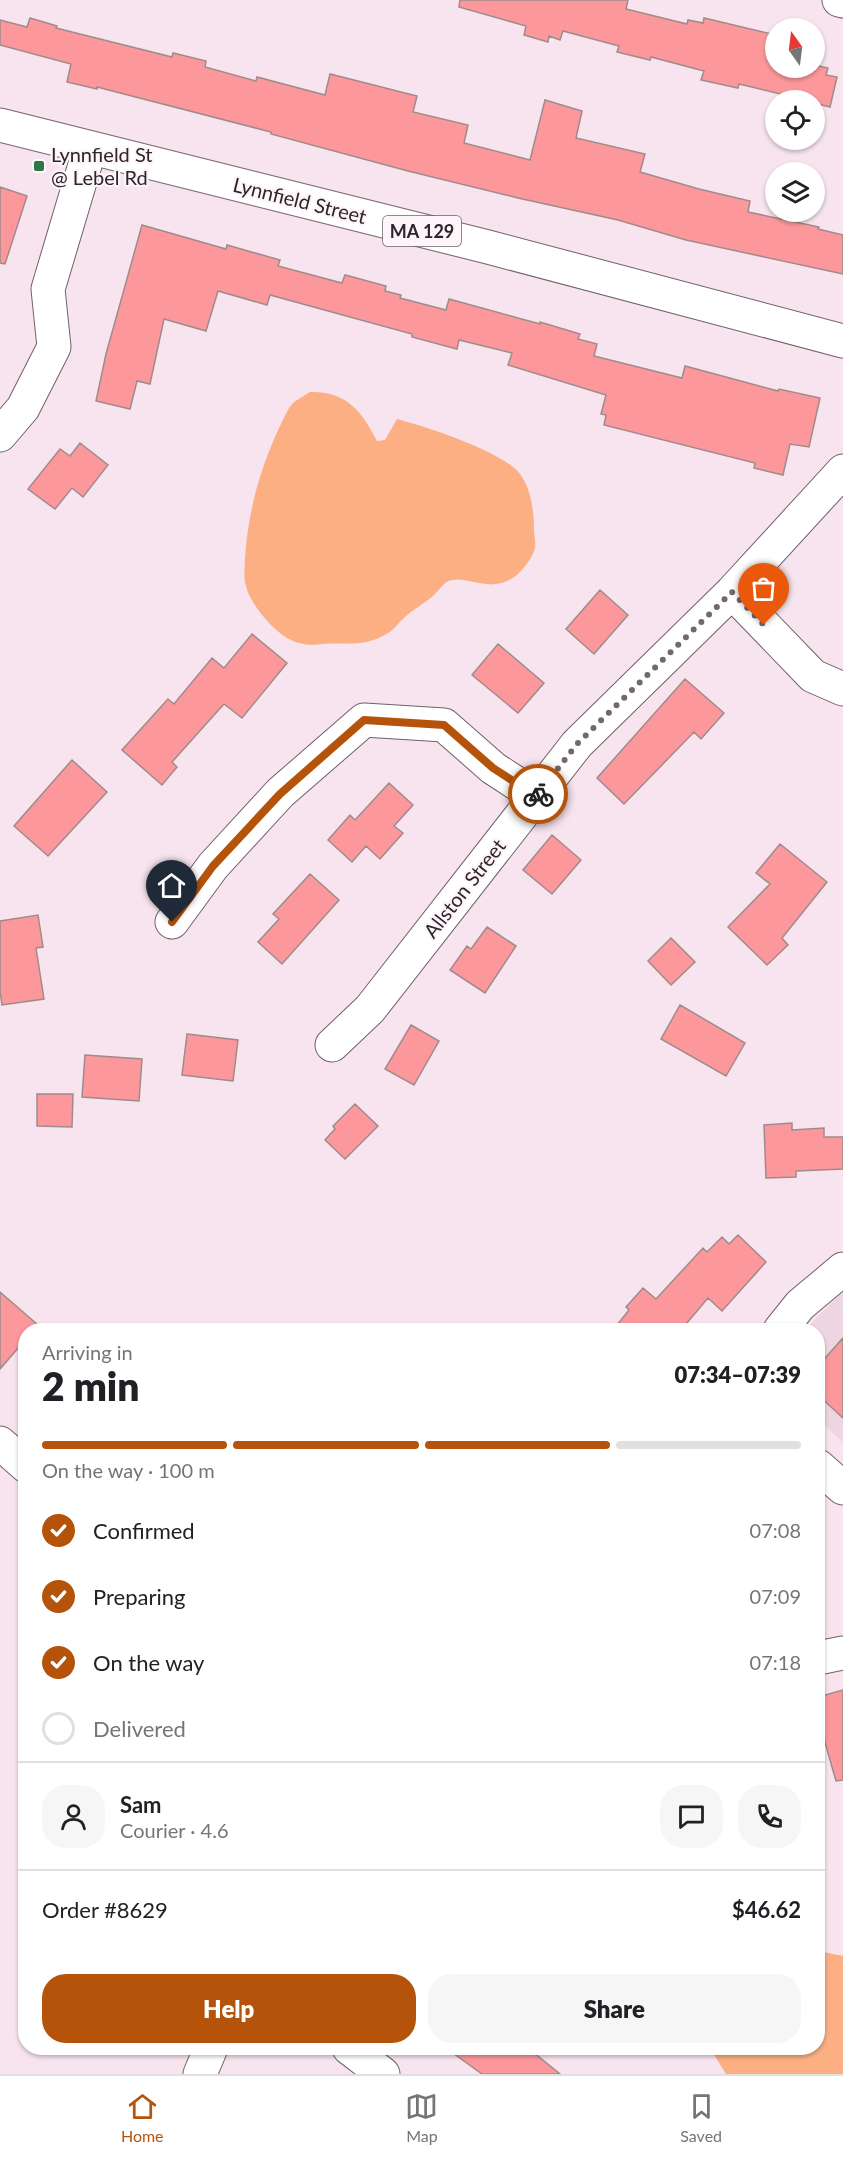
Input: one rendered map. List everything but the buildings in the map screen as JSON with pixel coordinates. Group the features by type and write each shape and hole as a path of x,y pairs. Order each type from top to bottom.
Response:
{"street":[{"name":"Lynnfield Street","path":"0,125 488,247 843,342"},
{"path":"0,435 23,408 54,347 48,289 90,148"},
{"name":"Allston Street","path":"332,1045 370,1009 577,744 732,592 843,471"},
{"path":"732,592 813,676 843,689"},
{"path":"172,922 213,866 280,794 364,720 444,725 493,768 536,796"},
{"path":"786,1323 800,1305 843,1269"},
{"path":"0,1443 18,1459"},
{"path":"825,1472 843,1488"},
{"path":"825,1657 843,1653"},
{"path":"200,2074 208,2055"},
{"path":"358,2055 383,2074"}],"shaded area":[{"path":"310,392 334,395 344,399 359,412 377,441 385,440 397,419 463,441 511,465 524,480 532,508 535,548 524,568 514,577 495,584 460,580 445,583 390,632 371,641 308,645 295,642 279,632 253,602 245,583 247,539 259,481 272,444 289,408"},
{"path":"843,1291 843,1442 825,1426 825,1323 812,1323"},
{"path":"825,1952 843,1956 843,2074 726,2074 714,2055 825,2055"}],"way so far":[{"path":"538,794 577,744 732,592 764,625"}],"place":[{"name":"Lynnfield St @ Lebel Rd","path":"39,166"}],"route":[{"path":"172,922 213,866 280,794 364,720 444,725 493,768 536,796 538,794"}]}
